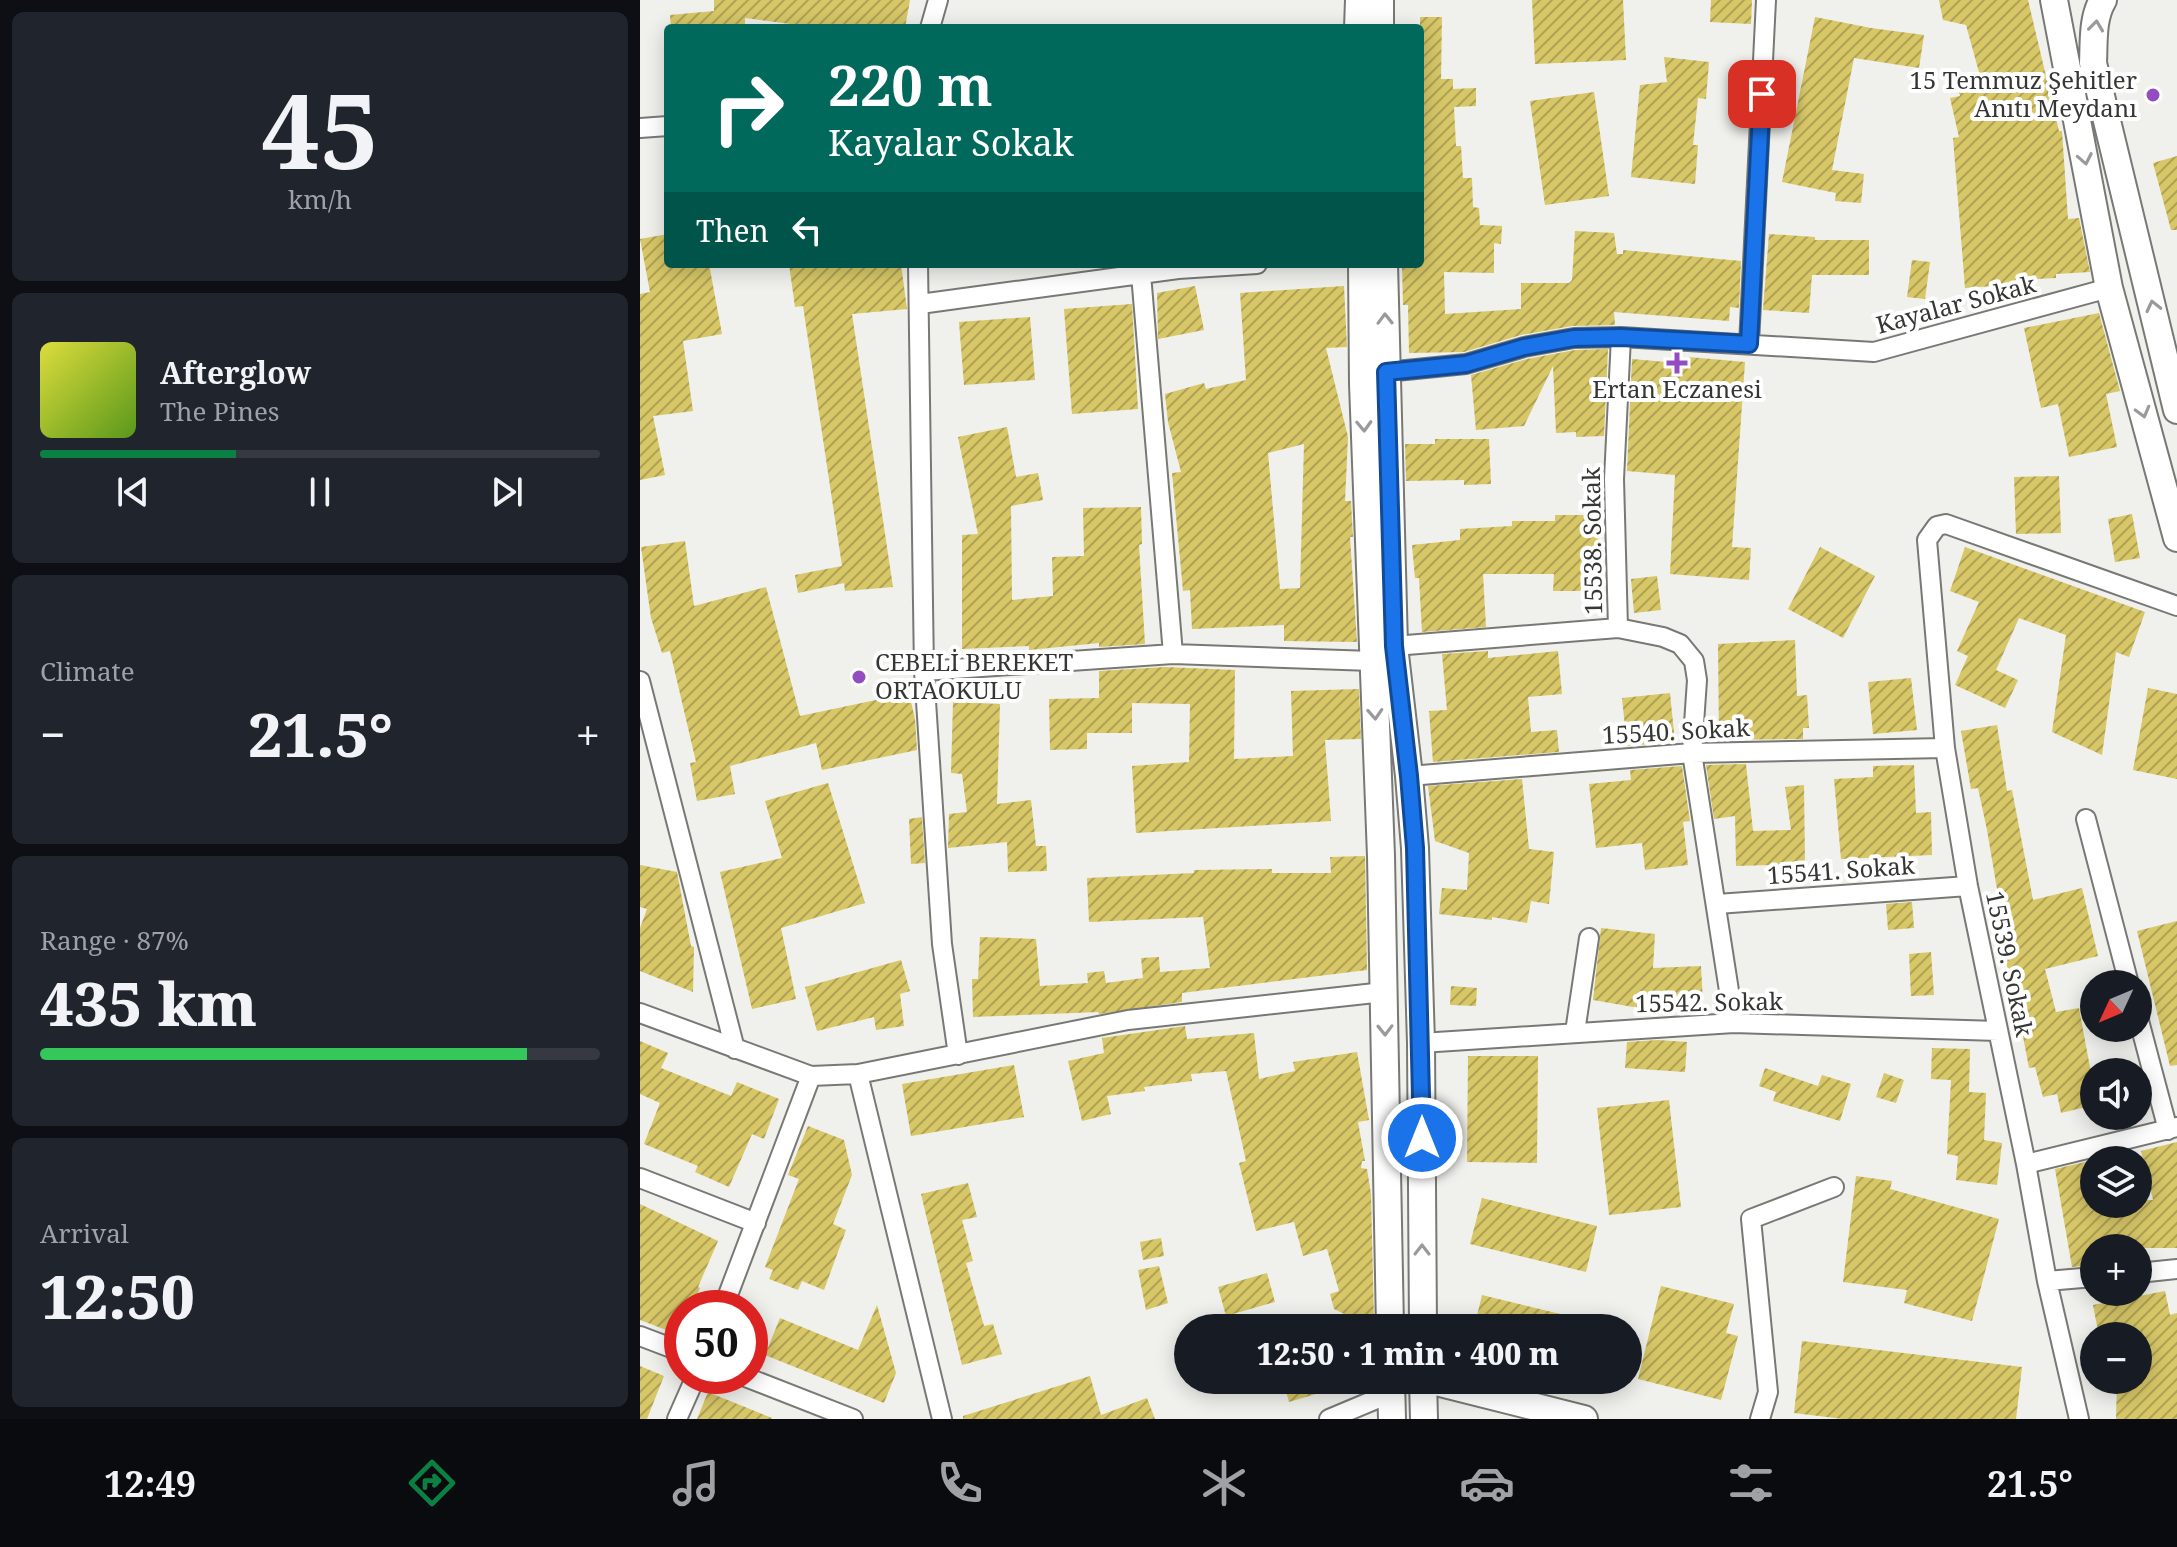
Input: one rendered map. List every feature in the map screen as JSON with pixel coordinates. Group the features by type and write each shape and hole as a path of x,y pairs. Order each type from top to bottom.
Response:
{"main road":[{"path":"1358,24 1359,0"},
{"path":"1380,0 1380,24"},
{"path":"2054,0 2109,288 2177,538"},
{"path":"2103,0 2098,8 2094,31 2093,63 2177,410"},
{"path":"1362,268 1394,646 1415,848 1421,1043 1423,1314"},
{"path":"1384,268 1374,378 1372,661 1381,856 1390,1314"},
{"path":"1372,661 1394,646"},
{"path":"1381,856 1415,848"},
{"path":"1424,1419 1425,1394"},
{"path":"1482,1394 1584,1419"}],"street":[{"path":"931,24 938,0"},
{"path":"1749,344 1766,0"},
{"path":"640,128 664,126"},
{"path":"918,268 924,671 942,944 958,1055"},
{"path":"920,304 1141,274 1211,268"},
{"path":"1141,274 1173,654"},
{"name":"Kayalar Sokak","path":"1374,378 1466,364 1524,347 1574,338 1621,337 1874,352 2109,288"},
{"name":"15538. Sokak","path":"1621,337 1614,479 1618,628 1663,637 1680,644 1694,661 1697,680 1692,753 1734,1023"},
{"name":"15539. Sokak","path":"2079,1419 2047,1281 1968,886 1945,748 1927,548 1931,532 1937,526 1946,524 2177,606"},
{"path":"1394,646 1618,628"},
{"path":"924,671 1173,654 1372,661"},
{"path":"640,681 735,1049"},
{"name":"15540. Sokak","path":"1409,776 1692,753 1945,748"},
{"path":"2086,819 2125,970"},
{"name":"15541. Sokak","path":"1717,904 1968,886"},
{"path":"1575,1032 1589,938"},
{"path":"640,1013 811,1076 858,1074 1128,1020 1384,992"},
{"name":"15542. Sokak","path":"1421,1043 1734,1023 1998,1031"},
{"path":"2026,1164 2172,1128 2146,1042"},
{"path":"858,1074 942,1419"},
{"path":"730,1290 811,1076"},
{"path":"640,1178 756,1223"},
{"path":"1760,1419 1768,1392 1751,1219 1834,1187"},
{"path":"2152,1272 2177,1269"},
{"path":"2047,1281 2080,1278"},
{"path":"640,1336 664,1345"},
{"path":"768,1386 853,1419"},
{"path":"677,1419 688,1394"},
{"path":"1329,1419 1392,1397"}],"building":[{"path":"714,0 910,0 906,24 790,24 745,18 745,24 671,24 670,15 714,11"},
{"path":"1532,0 1623,0 1626,60 1535,64"},
{"path":"1711,0 1752,0 1751,24 1710,22"},
{"path":"1939,0 2028,0 2059,131 2062,131 2068,219 2079,218 2090,272 2021,280 2021,284 1965,288 1953,138 1959,137 1950,98 1960,96 1956,81 1980,76 1966,25 1943,20"},
{"path":"1420,17 1442,17 1441,79 1453,79 1453,89 1476,88 1476,106 1454,107 1456,146 1461,146 1463,178 1472,178 1473,207 1479,208 1480,225 1502,226 1501,244 1494,243 1494,273 1444,272 1445,314 1521,309 1521,283 1569,283 1572,280 1575,231 1614,233 1617,254 1623,254 1623,250 1741,261 1739,308 1730,307 1729,321 1614,312 1615,325 1572,326 1521,335 1464,352 1409,353 1408,305 1403,305 1402,268 1424,268 1424,24 1420,24"},
{"path":"1815,17 1924,35 1919,68 1854,58 1832,170 1864,174 1861,203 1835,201 1836,193 1782,182"},
{"path":"1664,57 1709,62 1706,99 1698,98 1693,145 1698,145 1695,184 1631,177 1640,85 1667,82"},
{"path":"1594,92 1609,196 1545,205 1530,101"},
{"path":"2177,156 2177,230 2171,230 2153,163"},
{"path":"1769,234 1815,237 1815,240 1869,240 1869,275 1812,275 1809,313 1763,310"},
{"path":"664,235 664,268 710,268 722,334 683,341 693,411 653,416 665,475 640,480 640,294 650,292 640,239"},
{"path":"1912,260 1930,262 1925,299 1907,297"},
{"path":"790,268 902,268 907,309 852,314 893,587 845,591 844,583 798,593 795,575 842,566 803,306 795,307"},
{"path":"1195,286 1204,330 1158,339 1157,293"},
{"path":"1344,286 1347,347 1326,348 1348,437 1345,501 1351,501 1353,537 1350,537 1357,642 1284,641 1284,625 1192,629 1190,590 1183,591 1172,473 1181,472 1168,422 1165,394 1204,383 1206,389 1246,380 1240,293","holes":["1304,444 1300,588 1280,589 1268,453"]},
{"path":"1132,304 1138,409 1072,414 1064,309"},
{"path":"2099,313 2120,391 2106,394 2117,447 2069,457 2058,404 2041,408 2024,328"},
{"path":"1030,317 1035,380 964,385 959,322"},
{"path":"1608,349 1604,436 1576,437 1576,432 1556,433 1553,366 1524,426 1476,430 1471,375 1527,359 1575,350"},
{"path":"1689,357 1745,362 1732,547 1751,548 1749,580 1670,574 1675,475 1627,471 1632,359 1689,364"},
{"path":"1007,427 1016,477 1038,473 1043,500 1011,506 1012,600 1053,596 1052,557 1084,556 1083,508 1141,507 1142,544 1139,545 1145,644 1099,647 1099,643 1029,650 1029,646 962,649 962,535 978,534 958,437"},
{"path":"1435,439 1489,439 1491,484 1464,485 1464,480 1406,481 1405,444 1435,444"},
{"path":"2059,476 2061,533 2016,534 2014,477"},
{"path":"2132,514 2140,558 2115,562 2108,519"},
{"path":"1555,515 1599,515 1600,591 1553,591 1554,574 1483,574 1486,627 1422,632 1419,578 1415,578 1412,545 1460,540 1460,529 1512,526 1512,521 1555,521"},
{"path":"685,541 694,606 766,587 800,716 909,693 917,750 822,770 816,743 730,766 735,794 697,801 690,763 696,762 670,651 662,653 651,618 641,547"},
{"path":"1820,547 1875,576 1843,638 1788,609"},
{"path":"1965,547 2145,612 2129,657 2116,652 2102,755 2052,732 2066,635 2019,618 1996,670 2018,680 2005,708 1955,685 1968,656 1957,651 1979,602 1950,591"},
{"path":"1657,576 1661,610 1634,613 1631,579"},
{"path":"1795,640 1797,696 1807,695 1809,728 1803,728 1803,739 1719,740 1718,644"},
{"path":"1488,651 1488,658 1558,651 1562,694 1528,697 1531,732 1557,730 1559,752 1433,762 1429,711 1447,710 1442,654"},
{"path":"1165,667 1235,670 1234,759 1293,756 1291,691 1359,689 1361,739 1325,740 1331,821 1136,833 1132,766 1189,762 1190,704 1132,703 1132,733 1087,733 1087,749 1050,750 1049,699 1099,698 1099,671"},
{"path":"1911,678 1917,730 1873,734 1868,682"},
{"path":"2148,688 2177,694 2177,779 2133,770"},
{"path":"1670,693 1675,742 1627,746 1622,698"},
{"path":"953,702 1000,704 997,804 1031,800 1036,846 1046,846 1047,871 1008,872 1007,842 948,848 949,814 967,812 962,774 951,773"},
{"path":"1997,725 2007,791 2012,790 2033,900 2082,888 2098,956 2045,969 2056,1012 2079,1008 2080,1042 2085,1042 2088,1058 2080,1058 2080,1108 2061,1113 2057,1094 2043,1097 2035,1067 2029,1068 2017,1005 1991,904 1999,901 1987,830 1978,788 1971,789 1961,731"},
{"path":"1746,764 1753,831 1791,830 1785,787 1804,785 1805,864 1736,866 1735,816 1714,819 1706,765"},
{"path":"1914,765 1916,813 1931,812 1932,855 1841,859 1834,779 1873,777 1873,766"},
{"path":"1682,766 1690,821 1683,822 1688,865 1645,870 1642,843 1596,848 1589,784 1631,780 1630,770"},
{"path":"1522,779 1529,849 1554,852 1549,904 1531,901 1527,923 1492,917 1492,920 1439,914 1442,888 1467,890 1469,853 1435,841 1428,786"},
{"path":"828,783 865,903 781,928 796,999 752,1009 720,872 782,858 765,801"},
{"path":"922,817 925,863 911,864 909,819"},
{"path":"1365,856 1367,970 1182,993 1182,1002 1099,1014 973,1017 972,979 978,979 980,937 1036,939 1040,986 1088,983 1087,973 1104,971 1106,983 1143,978 1141,958 1159,957 1160,972 1210,968 1203,917 1089,922 1087,878 1194,873 1194,870 1272,869 1272,873 1331,873 1330,857"},
{"path":"640,865 677,872 691,946 694,947 693,992 640,971 640,928 647,909 640,907"},
{"path":"1912,902 1914,928 1888,930 1886,904"},
{"path":"2177,921 2177,1065 2170,1066 2152,992 2152,970 2147,970 2137,931"},
{"path":"1601,928 1655,934 1653,968 1701,966 1703,1002 1633,1007 1593,1000"},
{"path":"1931,952 1934,995 1911,996 1909,954"},
{"path":"901,960 910,991 900,994 904,1026 876,1030 874,1017 817,1031 805,987"},
{"path":"1451,986 1477,988 1476,1006 1450,1005"},
{"path":"1185,1026 1187,1039 1254,1033 1259,1079 1295,1071 1293,1062 1357,1052 1369,1120 1358,1122 1365,1161 1362,1161 1361,1168 1367,1169 1371,1194 1374,1314 1344,1314 1334,1309 1330,1294 1339,1291 1327,1249 1303,1256 1294,1222 1256,1231 1239,1163 1246,1161 1226,1071 1191,1074 1192,1081 1144,1087 1145,1091 1107,1096 1111,1114 1082,1121 1068,1061 1104,1053 1102,1038"},
{"path":"640,1041 668,1053 661,1068 731,1096 737,1082 779,1099 764,1139 752,1134 729,1187 695,1172 698,1166 644,1144 660,1103 640,1094"},
{"path":"1627,1042 1687,1042 1685,1072 1625,1068"},
{"path":"1932,1048 1970,1049 1969,1092 1986,1093 1984,1140 2002,1143 1997,1185 1956,1180 1958,1156 1947,1154 1951,1080 1931,1079"},
{"path":"1468,1056 1538,1056 1537,1163 1467,1162"},
{"path":"1014,1065 1024,1117 911,1136 902,1084"},
{"path":"1765,1068 1818,1086 1822,1075 1851,1084 1840,1121 1773,1101 1776,1092 1759,1086"},
{"path":"1884,1073 1904,1080 1896,1103 1876,1097"},
{"path":"1669,1100 1681,1207 1609,1215 1597,1108"},
{"path":"808,1126 844,1140 852,1175 833,1224 846,1230 824,1290 802,1281 798,1290 769,1279 773,1270 765,1267 799,1179 788,1175"},
{"path":"2177,1142 2177,1248 2152,1248 2152,1234 2080,1234 2080,1266 2072,1267 2055,1169 2080,1163 2080,1218 2152,1218 2152,1148"},
{"path":"1856,1176 1892,1181 1890,1189 1999,1219 1972,1321 1904,1303 1907,1290 1843,1282"},
{"path":"968,1183 977,1217 962,1220 973,1261 966,1263 984,1326 993,1324 1002,1354 962,1365 921,1194"},
{"path":"1482,1198 1597,1226 1586,1272 1470,1244"},
{"path":"640,1204 718,1241 699,1290 664,1290 664,1329 640,1320"},
{"path":"1161,1238 1164,1256 1143,1260 1140,1242"},
{"path":"1159,1266 1168,1303 1146,1310 1138,1270"},
{"path":"1267,1273 1275,1302 1225,1314 1218,1287"},
{"path":"1661,1286 1734,1304 1726,1333 1738,1336 1721,1400 1642,1380 1642,1363"},
{"path":"2165,1291 2170,1315 2177,1313 2177,1419 2116,1419 2117,1394 2152,1394 2152,1322 2096,1322 2093,1306 2152,1306 2152,1294"},
{"path":"1482,1295 1560,1314 1477,1314"},
{"path":"877,1305 896,1373 884,1403 768,1356 768,1348 780,1318 858,1350"},
{"path":"1802,1341 2022,1367 2016,1419 1843,1419 1794,1413"},
{"path":"640,1366 664,1376 647,1419 640,1419"},
{"path":"1090,1376 1101,1415 1147,1398 1155,1419 963,1419 963,1416"},
{"path":"707,1394 772,1418 772,1419 697,1419"},
{"path":"1287,1394 1316,1394 1289,1402"}],"place":[{"name":"15 Temmuz Şehitler Anıtı Meydanı","path":"2153,95"},
{"name":"Ertan Eczanesi","path":"1677,363"},
{"name":"CEBELİ BEREKET ORTAOKULU","path":"859,677"}],"route":[{"path":"1422,1138 1415,848 1394,646 1386,372 1466,364 1524,347 1574,338 1621,337 1749,344 1762,94"}]}
